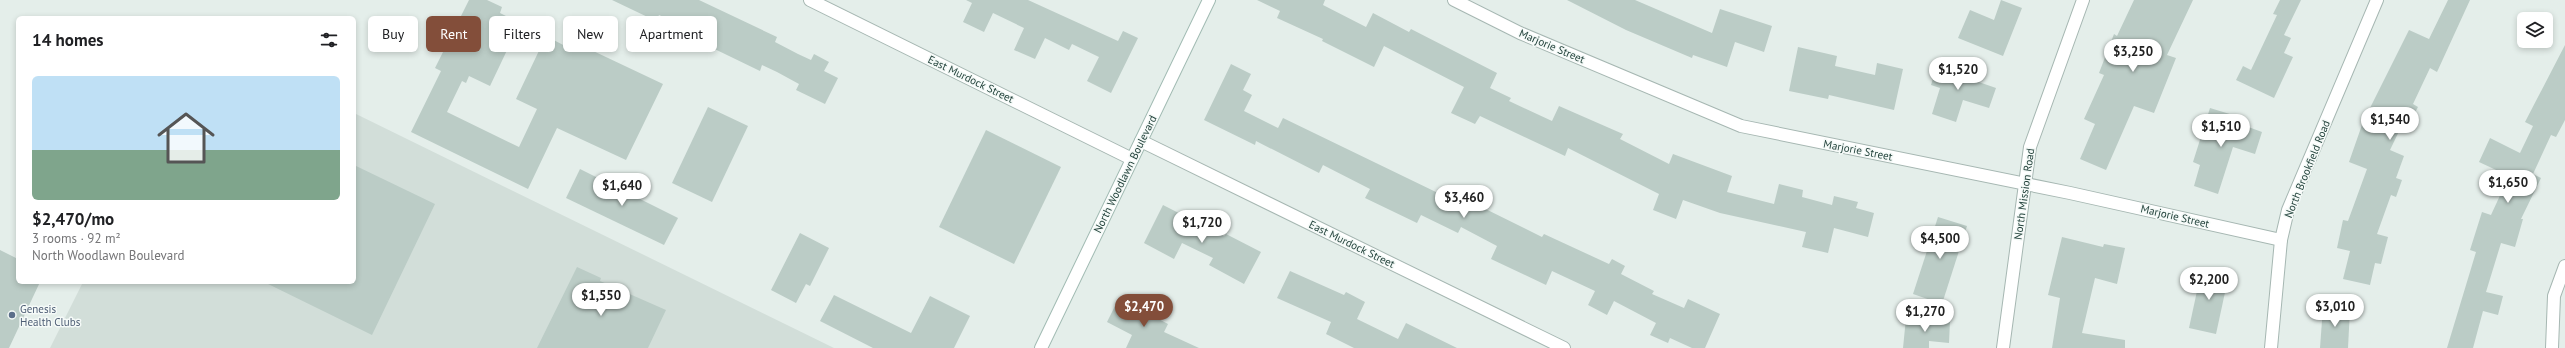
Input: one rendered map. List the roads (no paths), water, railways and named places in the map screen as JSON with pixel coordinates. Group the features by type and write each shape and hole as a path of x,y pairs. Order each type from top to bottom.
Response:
{"street":[{"name":"East Murdock Street","path":"810,0 1132,159"},
{"name":"North Woodlawn Boulevard","path":"1041,348 1209,0"},
{"name":"Marjorie Street","path":"1454,0 1520,33 1741,126 2025,184 2281,240"},
{"name":"North Mission Road","path":"2003,348 2030,147 2083,0"},
{"name":"North Brookfield Road","path":"2271,348 2281,240 2288,210 2377,0"},
{"name":"East Murdock Street","path":"1141,141 1564,348"},
{"path":"2552,348 2554,296 2565,266"}],"place":[{"name":"Genesis Health Clubs","path":"12,315"}]}
